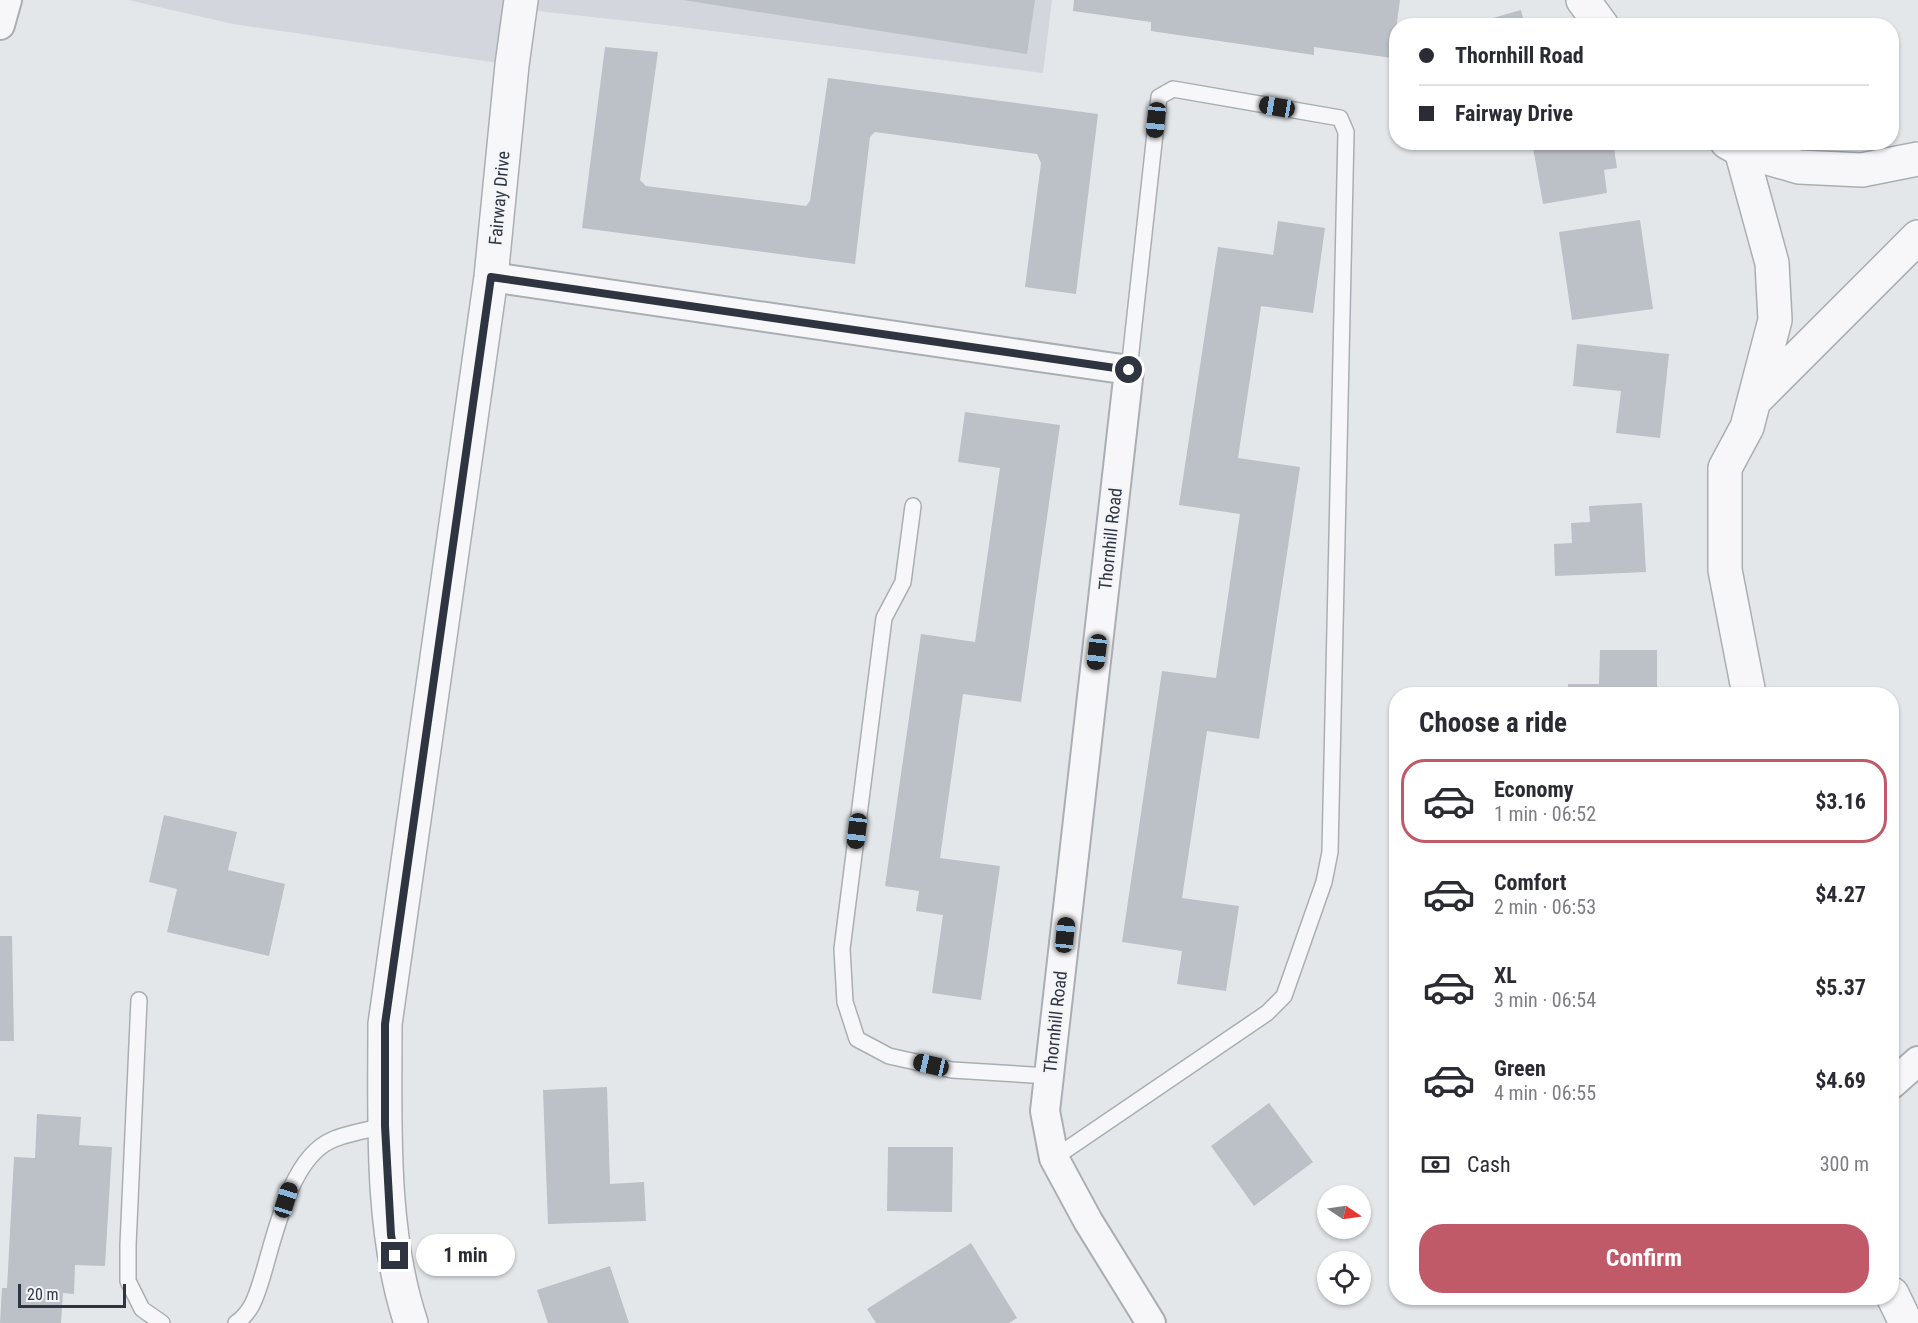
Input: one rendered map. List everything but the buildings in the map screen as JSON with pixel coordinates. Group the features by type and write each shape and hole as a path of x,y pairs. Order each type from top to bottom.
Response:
{"street":[{"path":"0,25 7,0"},
{"name":"Fairway Drive","path":"411,1323 391,1235 385,1126 385,1024 491,277 512,65 521,0"},
{"path":"1583,0 1596,18"},
{"path":"1735,150 1772,263 1775,320 1747,427 1725,468 1725,570 1748,687"},
{"path":"1746,150 1799,167 1862,170 1918,159"},
{"path":"1753,402 1918,237"},
{"path":"491,277 1129,370"},
{"name":"Thornhill Road","path":"1129,370 1045,1111 1054,1158 1088,1221 1150,1323"},
{"path":"1899,1078 1918,1061"},
{"path":"1897,1305 1906,1323"}],"lane":[{"path":"1054,1158 1266,1013 1284,996 1324,882 1330,852 1346,155 1346,132 1340,118 1173,89 1158,97 1129,370"},
{"path":"913,506 903,582 884,618 842,949 844,1002 857,1039 890,1056 952,1070 1049,1076"},
{"path":"139,1000 128,1281 142,1308 162,1323"},
{"path":"236,1323 245,1317 256,1297 292,1181 307,1160 330,1141 385,1126"}],"shaded area":[{"path":"128,0 1052,0 1043,73 665,25 519,9 512,65 233,24"}],"route":[{"path":"395,1256 391,1235 385,1126 385,1024 491,277 1129,370"}]}
